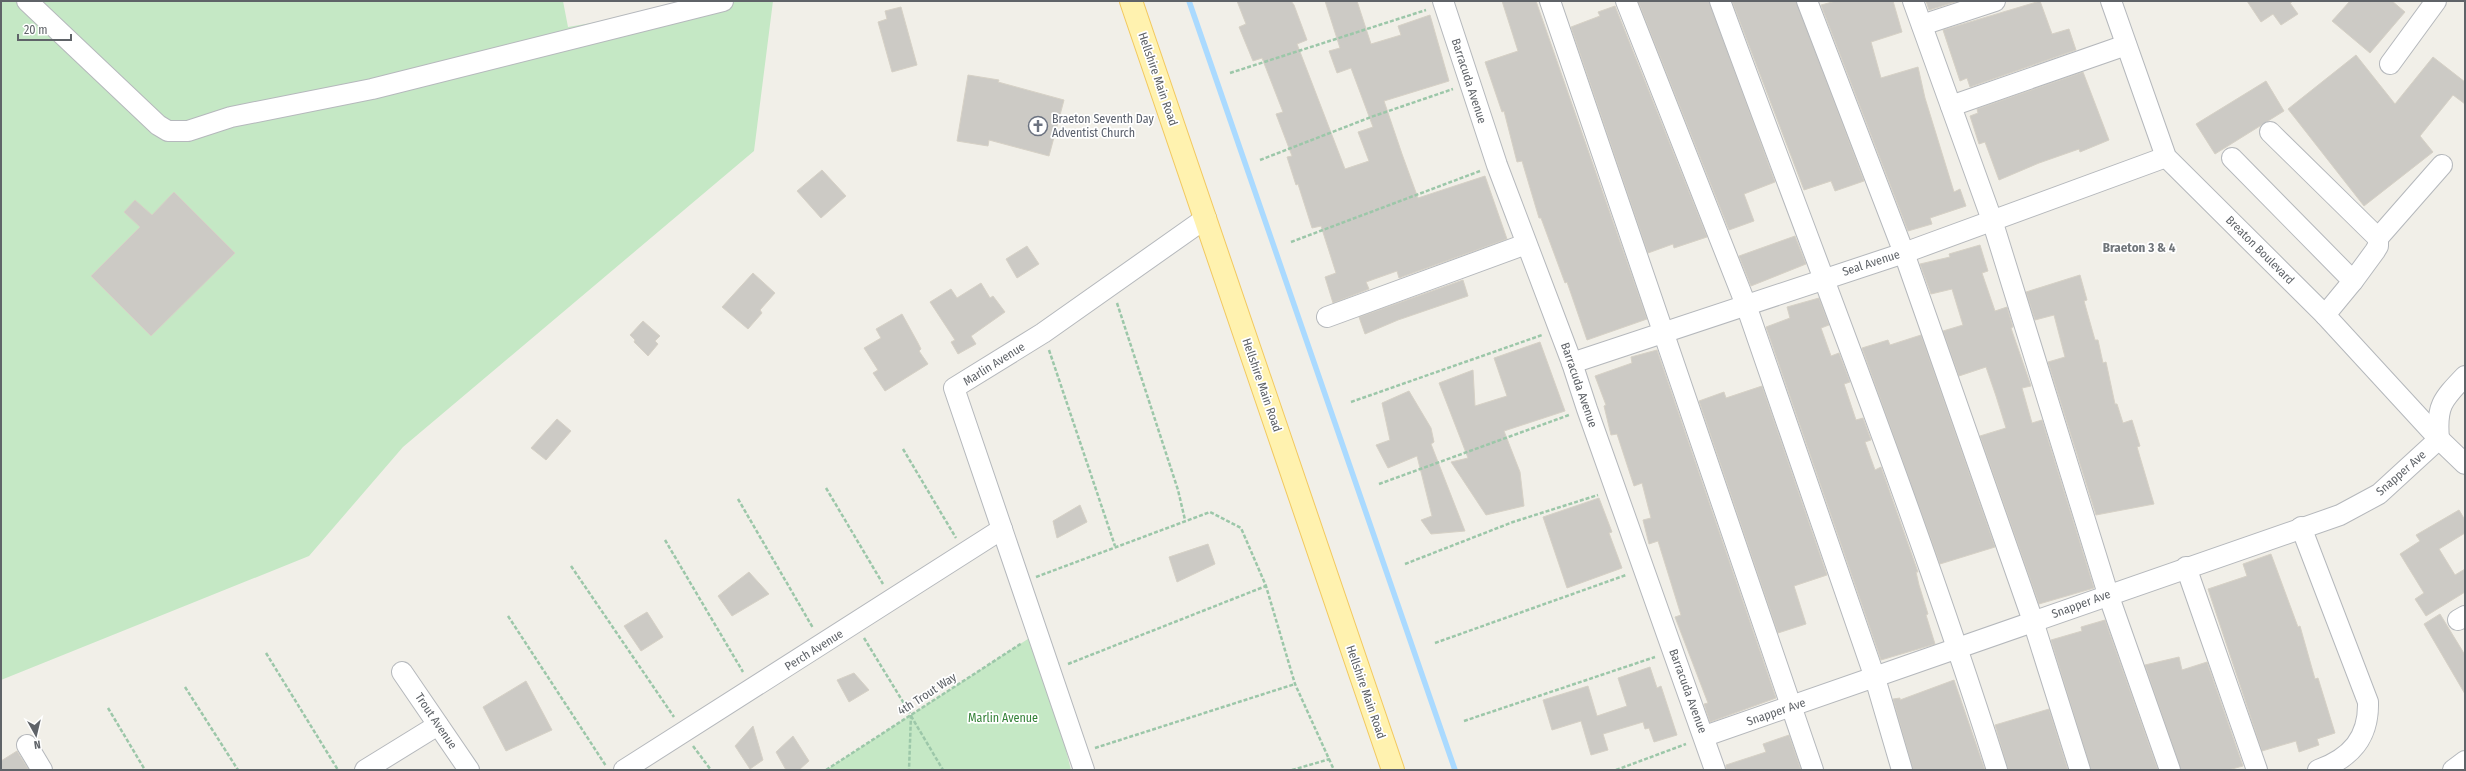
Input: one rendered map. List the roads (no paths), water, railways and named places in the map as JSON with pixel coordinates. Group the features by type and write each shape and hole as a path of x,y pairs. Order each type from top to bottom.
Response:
{"main road":[{"name":"Hellshire Main Road","path":"1131,1 1393,770"}],"street":[{"path":"27,1 158,125 168,131 188,131 232,117 372,89 723,1"},
{"path":"1550,1 1813,770"},
{"path":"1626,1 1746,305 1875,678 1902,770"},
{"path":"1720,1 1783,174 1825,278 1958,647 1997,770"},
{"path":"1807,1 1904,253 2034,621 2080,770"},
{"path":"1913,1 1992,220 2108,594 2170,770"},
{"path":"1922,25 1996,1"},
{"name":"Breaton Boulevard","path":"2111,1 2166,157 2325,315 2439,440 2465,464"},
{"path":"2390,64 2436,1"},
{"name":"Barracuda Avenue","path":"1443,2 1497,165 1572,363 1615,489 1705,736 1715,770"},
{"path":"1951,106 2126,45"},
{"path":"2270,132 2378,238"},
{"name":"Seal Avenue","path":"1572,363 1904,253 2166,157"},
{"path":"2232,158 2353,281"},
{"path":"2325,315 2375,251 2378,246 2378,238 2442,165"},
{"name":"Marlin Avenue","path":"1081,761 954,388 1043,333 1112,286 1206,218"},
{"path":"1327,317 1526,244"},
{"path":"2439,440 2437,416 2447,396 2465,376"},
{"name":"Snapper Ave","path":"1705,736 1875,678 2108,594 2340,515 2379,494 2439,440"},
{"path":"2301,528 2368,702 2366,730 2359,742 2346,754 2318,770"},
{"name":"Perch Avenue","path":"624,770 684,733 752,688 856,624 891,598 965,554 1002,529"},
{"path":"2186,568 2257,770"},
{"name":"Trout Avenue","path":"402,672 469,770"},
{"path":"365,770 438,725"},
{"path":"27,745 42,770"},
{"path":"2453,770 2465,761"}],"waterway":[{"path":"1189,1 1455,770"}],"place":[{"name":"Braeton Seventh Day Adventist Church","path":"1038,126"}],"district":[{"name":"Braeton 3 & 4","path":"2139,247"}]}
